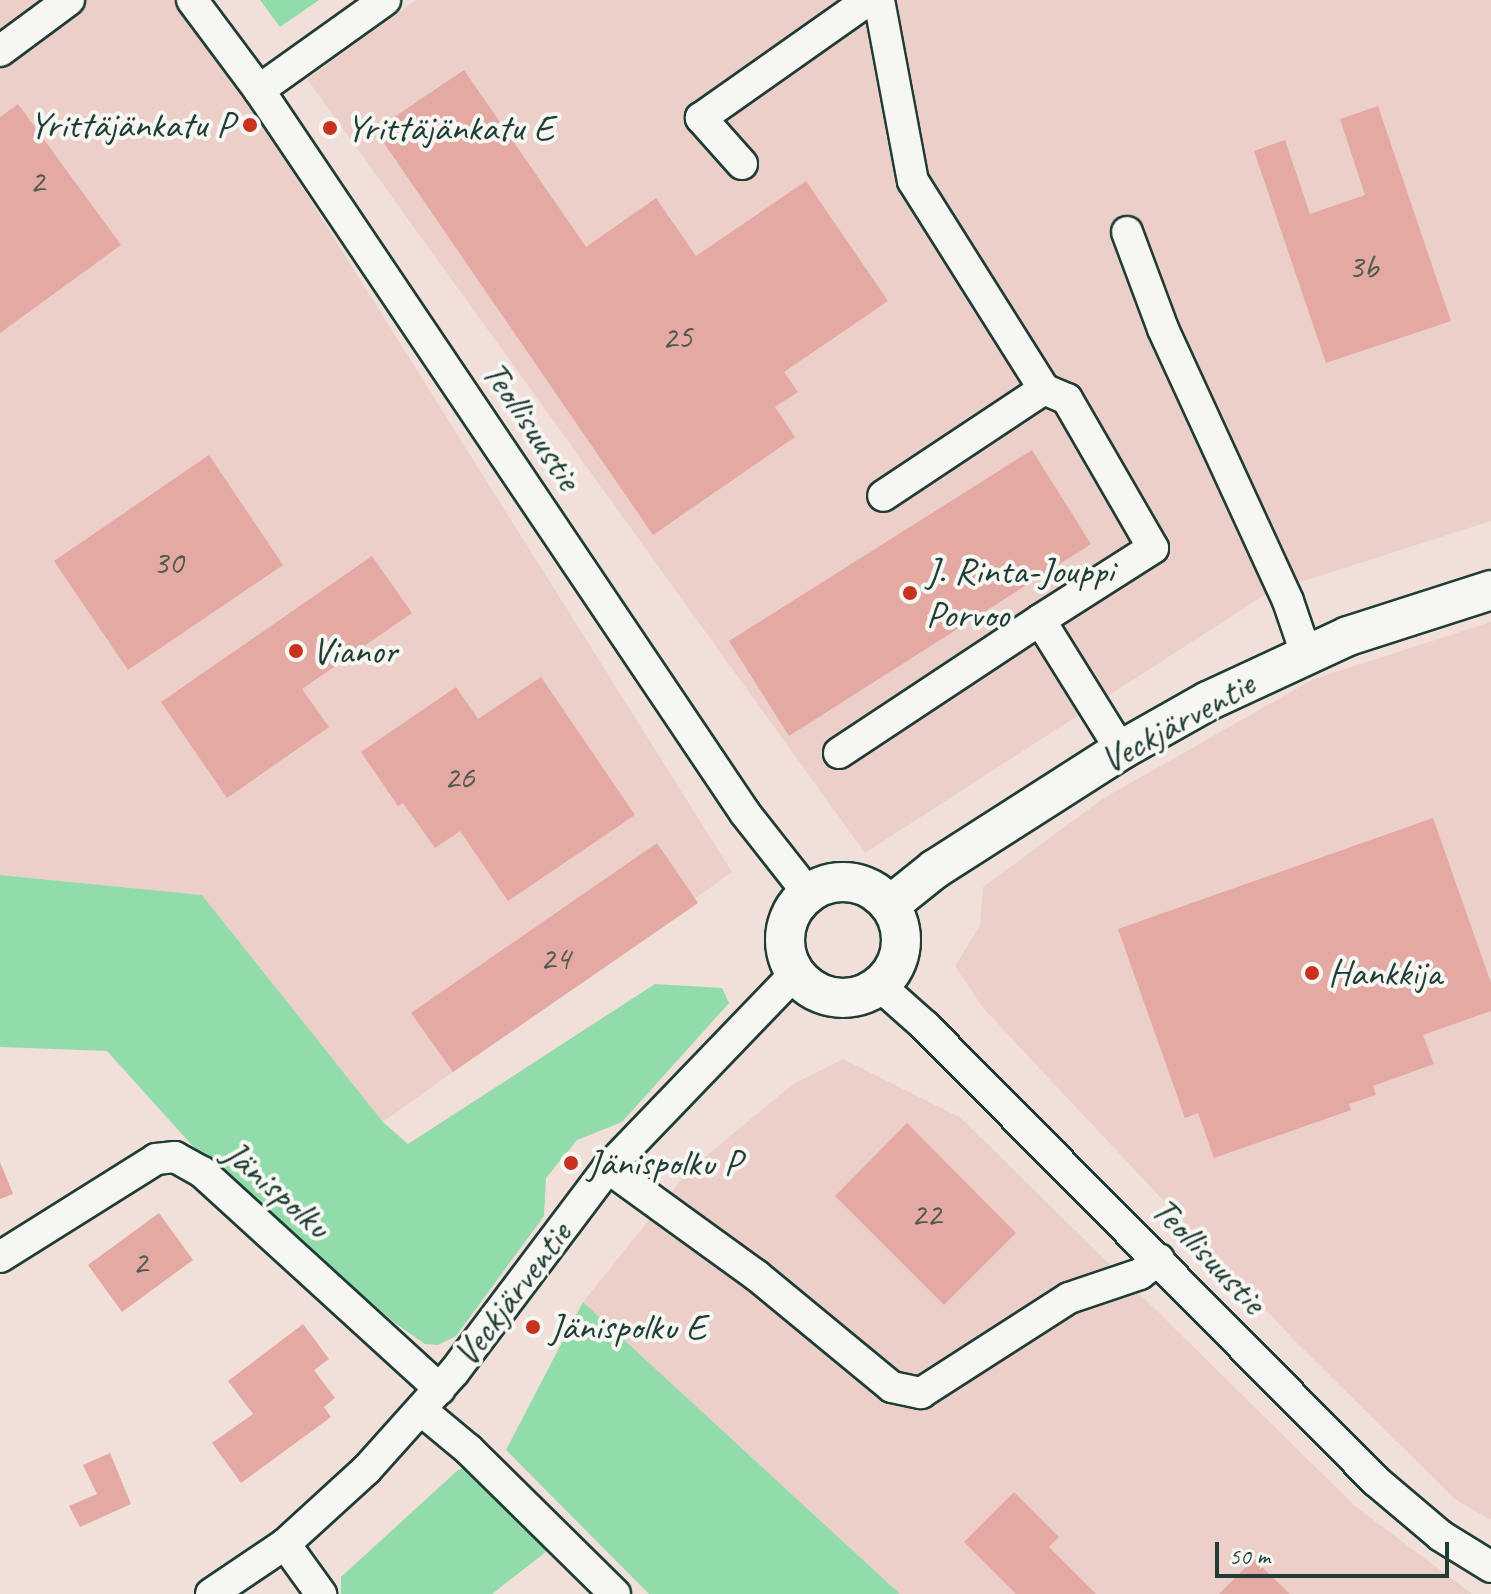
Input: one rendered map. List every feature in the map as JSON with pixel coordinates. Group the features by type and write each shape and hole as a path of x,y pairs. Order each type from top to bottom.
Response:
{"main road":[{"name":"Veckjärventie","path":"890,905 935,869 1121,750 1208,701 1306,654 1491,590"},
{"path":"851,882 873,889 890,905 899,925 901,947 894,968 880,986 859,997 835,998 812,990 795,974 786,953 785,931 793,910 808,893 829,883 851,882"}],"street":[{"path":"0,51 69,0"},
{"name":"Teollisuustie","path":"192,0 259,90 745,813 808,893"},
{"path":"259,90 385,0"},
{"path":"742,164 701,118 868,0"},
{"path":"839,753 1153,548 1067,399 1044,389 913,181 879,0"},
{"path":"1127,232 1163,329 1288,601 1306,654"},
{"path":"883,496 1044,389"},
{"path":"1040,620 1121,750"},
{"name":"Veckjärventie","path":"211,1594 285,1544 344,1492 431,1399 608,1168 795,974"},
{"name":"Teollisuustie","path":"880,986 925,1026 1159,1259 1376,1481 1431,1528 1491,1567"},
{"name":"Jänispolku","path":"0,1257 156,1159 175,1157 202,1172 431,1399 469,1450 615,1594"},
{"path":"608,1168 756,1275 892,1387 921,1393 1069,1298 1140,1274 1159,1259"},
{"path":"285,1544 321,1594"}],"shaded area":[{"path":"0,0 176,0 236,82 732,872 383,1122 202,895 0,875"},
{"path":"416,0 1491,0 1491,521 1269,592 865,853 307,79"},
{"path":"1491,622 1491,1520 1456,1500 1295,1341 983,1008 955,966 980,926 983,887 1104,798 1314,679"},
{"path":"843,1059 961,1118 1355,1506 1472,1594 900,1594 583,1302 688,1171 793,1084"}],"green space":[{"path":"260,0 319,0 280,27"},
{"path":"0,875 202,895 383,1122 408,1144 655,984 722,988 729,1003 622,1122 577,1140 546,1178 544,1216 456,1336 438,1345 425,1344 395,1323 208,1163 107,1051 0,1047"},
{"path":"583,1302 900,1594 649,1594 506,1450"},
{"path":"465,1468 547,1551 492,1594 341,1594 341,1577 458,1470"}],"building":[{"path":"464,70 586,247 656,198 696,256 806,181 888,301 784,372 798,392 775,407 795,437 653,535 375,130"},
{"path":"18,104 121,245 0,333 0,117"},
{"path":"1378,106 1451,321 1326,363 1254,151 1285,140 1310,214 1365,195 1340,119"},
{"name":"J. Rinta-Jouppi Porvoo","path":"1032,450 1091,544 789,736 729,641"},
{"path":"209,455 283,565 128,670 54,561"},
{"name":"Vianor","path":"372,556 412,613 302,689 329,727 227,798 161,702"},
{"path":"541,677 635,815 508,901 460,831 435,848 403,803 398,806 361,752 456,687 478,719"},
{"path":"1433,818 1491,983 1491,1011 1423,1035 1434,1064 1373,1086 1376,1095 1349,1104 1351,1110 1214,1158 1198,1113 1185,1118 1118,929"},
{"path":"657,843 698,903 453,1072 411,1013"},
{"path":"907,1123 1016,1233 944,1305 835,1196"},
{"path":"0,1162 13,1194 0,1199"},
{"path":"159,1213 193,1260 122,1312 88,1265"},
{"path":"303,1324 329,1359 314,1370 335,1398 324,1407 331,1417 241,1483 212,1443 253,1414 228,1381"},
{"path":"110,1453 131,1504 80,1527 69,1506 97,1494 83,1465"},
{"path":"1014,1492 1059,1537 1049,1547 1096,1594 1016,1594 964,1542"},
{"path":"1254,1559 1290,1594 1219,1594"}],"place":[{"name":"Yrittäjänkatu P","path":"250,125"},
{"name":"Yrittäjänkatu E","path":"330,128"},
{"name":"J. Rinta-Jouppi Porvoo","path":"910,593"},
{"name":"Vianor","path":"296,651"},
{"name":"Hankkija","path":"1312,973"},
{"name":"Jänispolku P","path":"571,1163"},
{"name":"Jänispolku E","path":"533,1327"}]}
